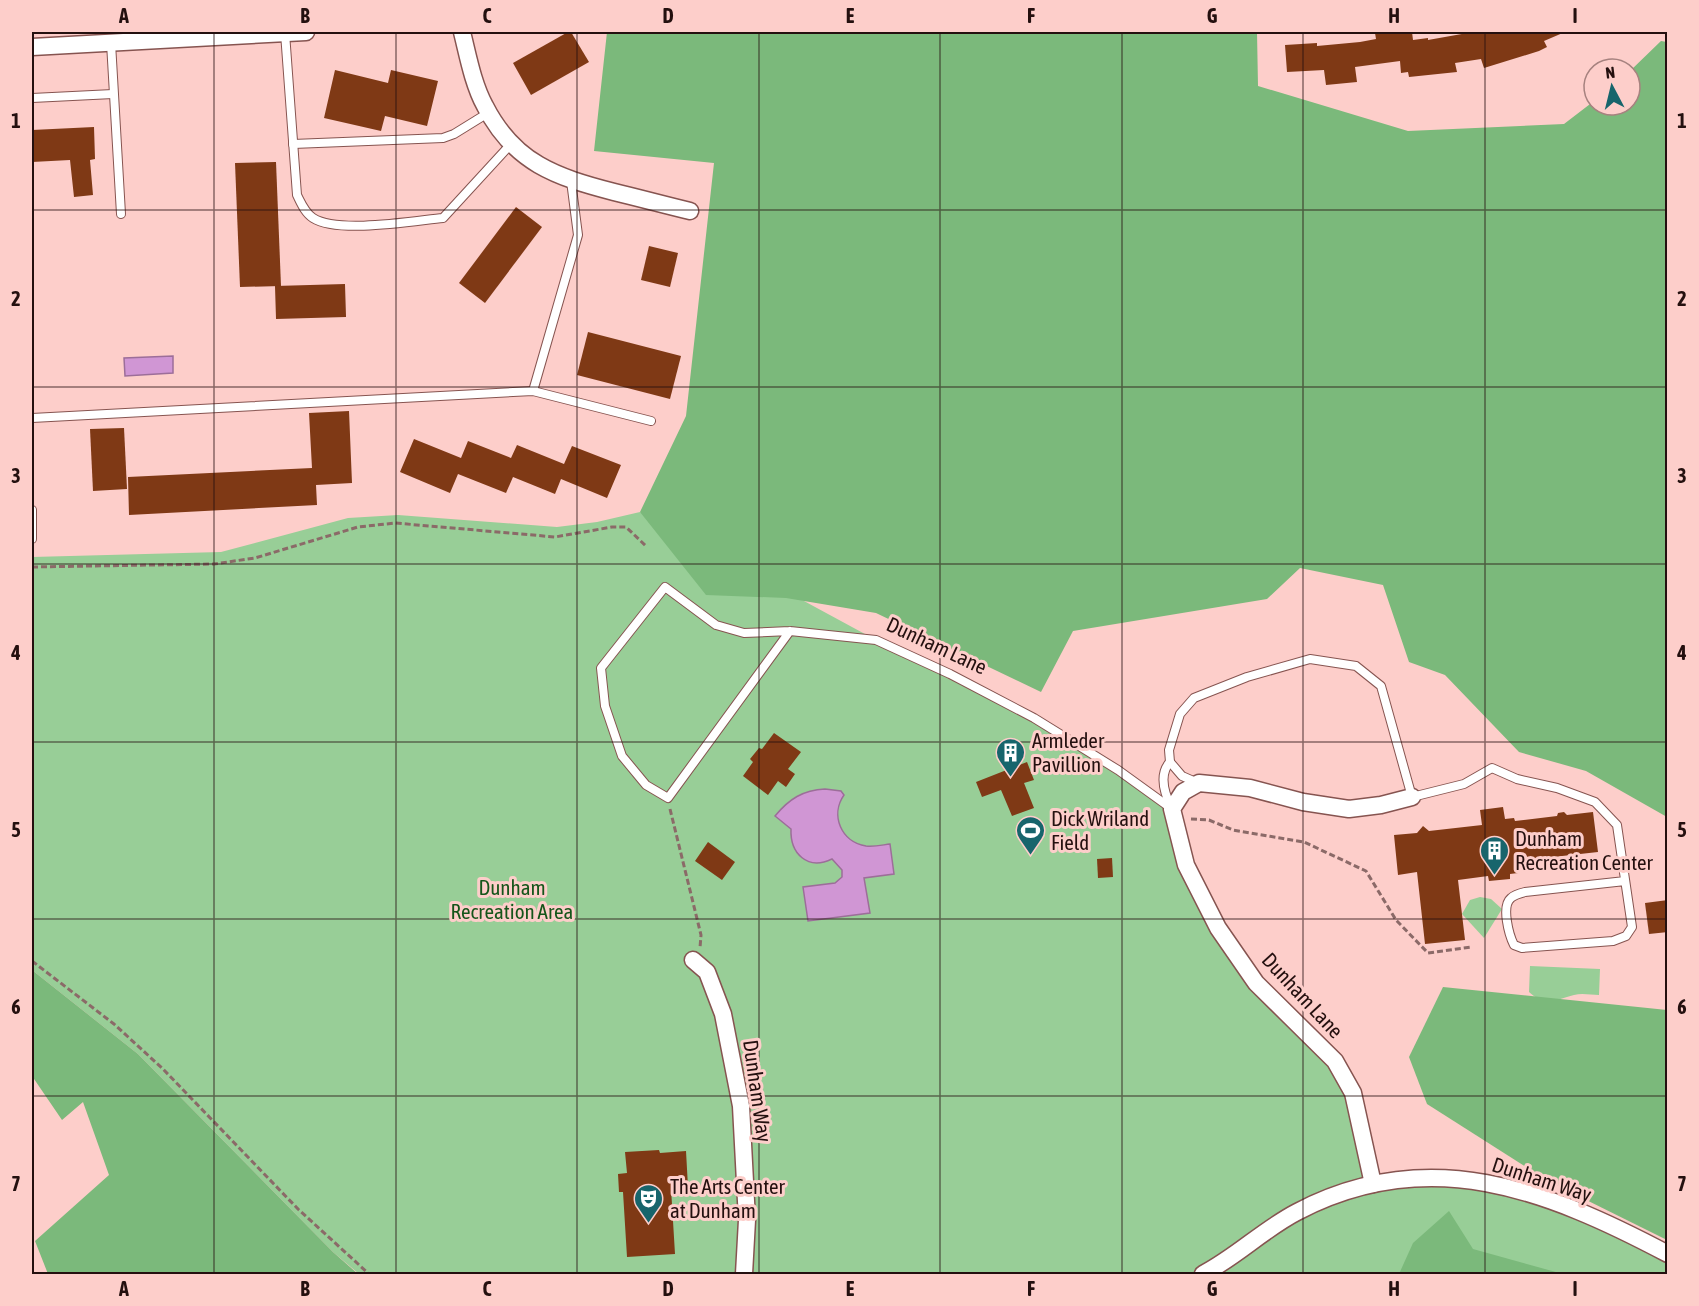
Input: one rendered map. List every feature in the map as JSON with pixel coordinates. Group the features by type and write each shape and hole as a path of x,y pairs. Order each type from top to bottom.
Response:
{"street":[{"path":"32,47 306,32"},
{"path":"462,32 478,91 488,113 511,144 529,159 549,172 571,181 690,211"},
{"path":"1178,814 1183,792 1199,783 1250,788 1303,802 1349,809 1381,805 1412,797"},
{"name":"Dunham Lane","path":"1178,814 1185,866 1218,928 1256,983 1335,1061 1353,1093 1373,1184"},
{"name":"Dunham Way","path":"693,960 707,972 723,1014 741,1106 747,1220 744,1275"},
{"name":"Dunham Way","path":"1203,1275 1295,1213 1323,1200 1373,1184 1420,1177 1467,1180 1510,1188 1616,1228 1668,1254"}],"lane":[{"path":"285,33 297,195 303,207 312,217 323,222 351,226 443,218 511,144"},
{"path":"111,43 121,214"},
{"path":"32,98 113,94"},
{"path":"293,144 443,138 454,134 488,113"},
{"path":"533,391 578,235 571,181"},
{"path":"32,418 533,391 651,421"},
{"path":"32,510 32,539"},
{"name":"Dunham Lane","path":"668,798 646,785 622,756 605,706 601,668 665,587 716,625 744,633 790,631 876,640 950,674 1034,718 1118,770 1178,814"},
{"path":"668,798 790,631"},
{"path":"1199,783 1182,776 1170,762 1169,750 1180,714 1194,698 1247,677 1310,659 1356,666 1381,686 1412,797 1464,784 1492,768 1517,779 1557,788 1595,802 1617,825 1632,927 1626,936 1613,941 1522,948 1514,945 1509,935 1506,906 1511,898 1525,892 1625,881"},
{"path":"1170,762 1165,767 1164,787 1178,814"}],"path":[{"path":"32,567 214,564 255,558 357,527 395,523 555,537 612,527 626,527 647,547"},
{"path":"668,798 701,934 700,947 693,960"},
{"path":"1178,814 1209,820 1233,830 1304,842 1366,871 1396,920 1428,953 1471,947"},
{"path":"32,961 114,1024 163,1070 298,1209 369,1275"}],"green space":[{"path":"607,32 1257,32 1258,86 1408,131 1564,124 1582,110 1582,117 1642,117 1642,59 1661,41 1667,42 1667,817 1586,771 1519,752 1445,675 1409,662 1383,585 1300,568 1267,599 1073,631 1041,692 876,613 786,598 706,595 640,512 686,416 714,163 594,151"},
{"name":"Dunham Recreation Area","path":"640,512 876,640 1034,718 1172,809 1218,928 1335,1061 1373,1184 1511,1188 1667,1254 1667,1274 359,1274 333,1252 138,1054 32,970 32,557 221,552 348,518 398,515 557,527 597,522"},
{"path":"1480,897 1491,899 1502,909 1484,938 1462,914 1470,900"},
{"path":"1530,966 1600,969 1599,995 1577,994 1551,1001 1535,997 1529,992"},
{"path":"32,970 138,1054 333,1252 358,1274 48,1274 35,1241 109,1175 83,1102 62,1120 32,1076"},
{"path":"1443,987 1667,1010 1667,1240 1548,1181 1427,1104 1409,1057"},
{"path":"1449,1211 1473,1249 1563,1274 1399,1274 1413,1243"}],"shaded area":[{"path":"173,356 173,373 125,376 124,358"},
{"path":"825,789 841,791 844,795 838,811 838,819 844,833 850,839 866,846 890,844 894,874 864,878 870,913 808,921 803,887 835,883 842,877 842,870 832,859 815,863 802,858 793,846 791,829 775,816 797,796"}],"building":[{"path":"571,32 589,62 531,95 513,63"},
{"path":"1412,32 1413,40 1428,38 1428,40 1473,32 1565,32 1544,41 1547,47 1539,51 1484,68 1481,59 1455,63 1457,72 1409,77 1408,72 1401,73 1400,61 1355,67 1357,82 1326,85 1324,70 1287,72 1285,45 1317,43 1317,46 1360,42 1376,39 1375,33"},
{"path":"335,70 388,83 391,70 438,81 427,126 385,116 381,131 324,118"},
{"path":"94,127 95,159 90,160 93,195 74,197 70,160 32,162 32,130"},
{"path":"276,162 281,286 240,287 235,163"},
{"path":"516,207 542,227 485,303 459,283"},
{"path":"649,246 678,253 670,287 641,280"},
{"path":"345,284 346,317 276,319 275,286"},
{"path":"588,332 681,356 670,399 577,375"},
{"path":"349,411 352,483 316,485 317,505 129,515 128,477 312,468 309,413"},
{"path":"124,428 127,489 93,491 90,429"},
{"path":"414,439 461,458 468,441 511,458 517,445 564,464 572,446 621,465 607,498 561,479 555,494 513,477 506,493 458,474 450,493 400,472"},
{"path":"774,733 801,752 788,769 795,774 786,787 778,781 768,795 743,776 753,762 750,759 759,748 762,749"},
{"name":"Armleder Pavillion","path":"1027,762 1034,780 1024,783 1034,808 1012,816 1001,790 982,797 976,782"},
{"name":"Dunham Recreation Center","path":"1503,807 1505,819 1514,818 1515,821 1557,816 1558,813 1564,812 1567,815 1593,812 1598,852 1517,861 1518,873 1510,874 1510,879 1489,881 1488,876 1458,880 1465,940 1425,944 1417,872 1398,875 1394,835 1417,833 1423,826 1429,831 1482,825 1480,810"},
{"path":"708,842 735,862 722,880 695,861"},
{"path":"1112,858 1113,877 1098,878 1097,859"},
{"path":"1668,900 1668,932 1649,934 1645,903"},
{"name":"The Arts Center at Dunham","path":"659,1150 660,1153 686,1151 688,1187 671,1188 675,1254 627,1257 623,1192 619,1192 618,1174 627,1173 625,1152"}],"place":[{"name":"Armleder Pavillion","path":"1011,778"},
{"name":"Dick Wriland Field","path":"1030,856"},
{"name":"Dunham Recreation Center","path":"1494,876"},
{"name":"The Arts Center at Dunham","path":"649,1224"}]}
